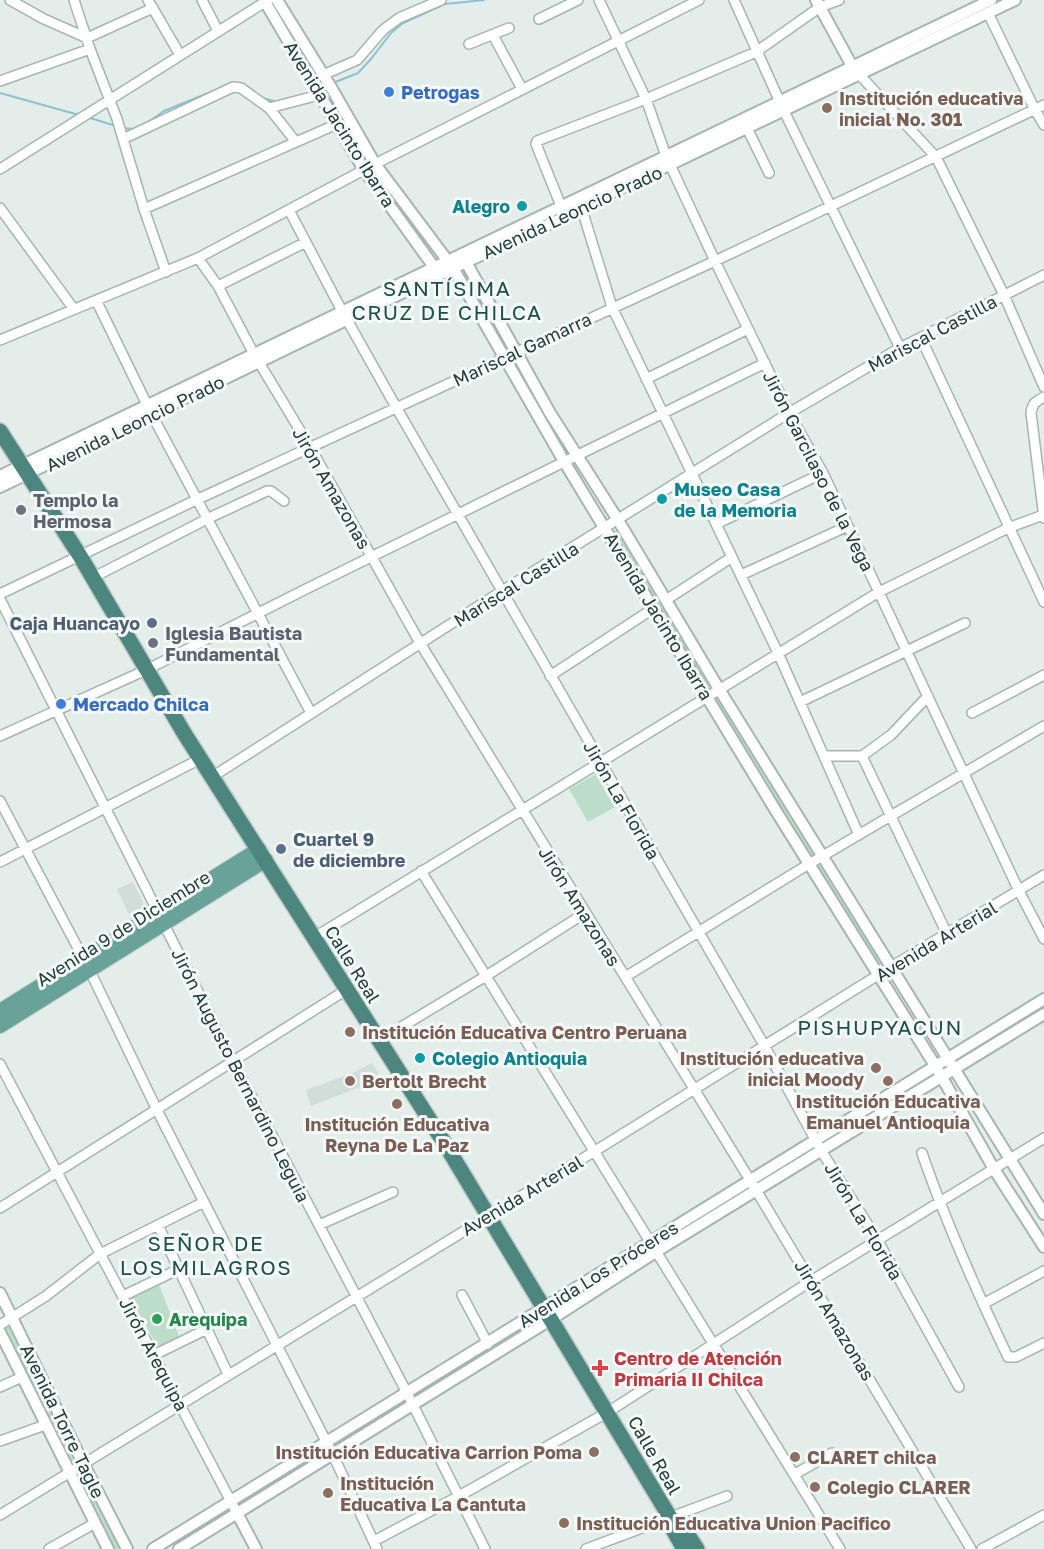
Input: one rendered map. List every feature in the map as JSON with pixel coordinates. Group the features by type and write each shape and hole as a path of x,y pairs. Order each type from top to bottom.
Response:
{"highway":[{"name":"Calle Real","path":"0,431 80,556 200,759 608,1412 670,1519 671,1526 684,1549"},
{"name":"Calle Real","path":"670,1519 680,1523 697,1549"}],"main road":[{"name":"Avenida 9 de Diciembre","path":"0,1026 86,965 262,855"},
{"name":"Avenida 9 de Diciembre","path":"0,1011 86,965"}],"street":[{"path":"10,0 44,19 87,38"},
{"path":"74,0 90,49 111,99 144,209 166,272"},
{"path":"202,0 218,31"},
{"name":"Avenida Jacinto Ibarra","path":"277,0 375,164 450,264 565,462 809,864 936,1067 994,1169 1044,1247"},
{"path":"324,76 357,60 383,30 399,18 441,0"},
{"path":"539,20 578,0"},
{"name":"Jirón Garcilaso de la Vega","path":"599,0 620,40 646,99 668,161 715,261 789,413 823,473 905,651 1044,939"},
{"path":"0,340 198,258 375,164 699,0"},
{"path":"734,0 756,52 900,348"},
{"path":"563,218 561,206 536,144 537,141 646,99 756,52 818,3 838,0"},
{"name":"Avenida Leoncio Prado","path":"0,488 25,470 450,264 561,206 579,202 668,161 986,4 1015,0"},
{"path":"0,169 265,1"},
{"name":"Avenida Jacinto Ibarra","path":"265,1 364,170 434,267"},
{"path":"818,3 856,70 936,157 1004,295 1044,387"},
{"path":"87,38 150,4 180,55"},
{"path":"986,4 1039,107 1044,125"},
{"path":"468,44 509,28"},
{"path":"493,34 522,89"},
{"path":"0,81 90,49"},
{"path":"123,138 233,87 241,88 269,108 296,142"},
{"path":"269,108 318,93"},
{"name":"Avenida Leoncio Prado","path":"668,161 747,128 782,106"},
{"name":"Mariscal Gamarra","path":"0,597 196,500 715,261 1039,107"},
{"path":"144,209 337,124"},
{"path":"747,128 769,172"},
{"path":"579,202 612,307 778,653 859,835"},
{"name":"Avenida Leoncio Prado","path":"466,262 563,218 579,202"},
{"path":"0,208 73,308"},
{"name":"Jirón La Florida","path":"289,210 396,407 764,1045 822,1152 878,1241 959,1387"},
{"path":"218,286 306,242"},
{"name":"Jirón Amazonas","path":"198,258 218,286 420,644 750,1180 972,1549"},
{"path":"450,264 466,262"},
{"name":"Avenida Jacinto Ibarra","path":"466,262 576,457 618,520 719,689 1044,1214"},
{"name":"Avenida Leoncio Prado","path":"345,315 434,267 450,264"},
{"name":"Mariscal Castilla","path":"212,777 502,591 789,413 900,348 1044,275"},
{"path":"96,300 149,411 311,713"},
{"path":"646,379 748,328"},
{"path":"921,338 1044,602"},
{"path":"0,735 146,670 765,363"},
{"path":"313,938 879,592 1008,528 1043,516 1030,414 1035,402 1044,397"},
{"name":"Avenida Leoncio Prado","path":"0,476 25,470"},
{"path":"716,524 823,473"},
{"path":"93,578 206,519 267,491 271,491 284,501"},
{"path":"741,575 848,526"},
{"path":"666,600 732,557"},
{"name":"Jirón Augusto Bernardino Leguia","path":"0,597 233,1061 407,1393 485,1549"},
{"path":"550,676 654,608"},
{"path":"800,702 965,624"},
{"path":"972,713 1044,675"},
{"path":"824,756 862,756 891,735 928,696"},
{"path":"625,977 809,864 1044,726"},
{"path":"740,751 753,744"},
{"path":"862,756 947,934"},
{"path":"0,862 200,759"},
{"path":"0,801 86,965 376,1545 608,1412 811,1281 1044,1138"},
{"path":"421,871 840,1549"},
{"name":"Avenida Arterial","path":"0,1515 595,1151 693,1088 1044,875"},
{"path":"378,1041 585,913"},
{"path":"0,1209 346,990"},
{"name":"Avenida Los Próceres","path":"179,1549 413,1405 650,1241 1044,999"},
{"name":"Avenida Los Próceres","path":"153,1549 488,1344 547,1314 657,1251 822,1152 1044,1014"},
{"name":"Jirón Arequipa","path":"0,1064 256,1549"},
{"path":"922,1153 939,1203 1008,1357 1016,1357 1044,1343"},
{"path":"319,1225 393,1192"},
{"path":"0,1325 46,1296 100,1254 204,1202"},
{"path":"158,1225 228,1374"},
{"path":"123,1296 179,1269"},
{"path":"983,1304 1044,1271"},
{"name":"Avenida Torre Tagle","path":"0,1293 127,1549"},
{"path":"462,1295 488,1344"},
{"path":"154,1355 207,1329"},
{"name":"Avenida Torre Tagle","path":"0,1332 108,1549"},
{"path":"0,1387 22,1377"},
{"path":"0,1441 45,1425"},
{"path":"795,1474 831,1453"},
{"path":"586,1549 727,1496"},
{"path":"982,1549 1044,1515"},
{"path":"49,1549 94,1522"}],"shaded area":[{"path":"133,882 148,912 131,919 117,889"},
{"name":"Bertolt Brecht","path":"372,1063 380,1076 360,1087 311,1106 306,1090 353,1073"}],"green space":[{"path":"617,529 712,686 707,686 612,534"},
{"path":"721,697 816,855 810,857 714,700"},
{"path":"596,774 615,807 588,822 569,789"},
{"path":"824,864 884,964 878,965 817,867"},
{"name":"Arequipa","path":"158,1282 180,1339 159,1349 131,1299"},
{"path":"538,1317 541,1319 417,1396 414,1394"},
{"path":"9,1325 78,1462 69,1467 1,1329"},
{"path":"83,1473 122,1549 110,1549 75,1478"}],"waterway":[{"path":"333,83 358,73 391,33 403,23 445,4 484,0"},
{"path":"144,125 164,111 223,87"},
{"path":"0,93 79,115"},
{"path":"263,98 277,102"},
{"path":"87,117 116,126"},
{"path":"122,128 134,129"}],"place":[{"name":"Petrogas","path":"389,92"},
{"name":"Institución educativa inicial No. 301","path":"827,108"},
{"name":"Alegro","path":"522,206"},
{"name":"Museo Casa de la Memoria","path":"662,499"},
{"name":"Templo la Hermosa","path":"21,510"},
{"name":"Caja Huancayo","path":"152,623"},
{"name":"Iglesia Bautista Fundamental","path":"153,643"},
{"name":"Mercado Chilca","path":"61,704"},
{"name":"Cuartel 9 de diciembre","path":"281,849"},
{"name":"Institución Educativa Centro Peruana","path":"350,1032"},
{"name":"Colegio Antioquia","path":"420,1058"},
{"name":"Institución educativa inicial Moody","path":"876,1068"},
{"name":"Bertolt Brecht","path":"350,1081"},
{"name":"Institución Educativa Emanuel Antioquia","path":"888,1081"},
{"name":"Institución Educativa Reyna De La Paz","path":"397,1104"},
{"name":"Arequipa","path":"157,1319"},
{"name":"Centro de Atención Primaria II Chilca","path":"600,1368"},
{"name":"Institución Educativa Carrion Poma","path":"594,1452"},
{"name":"CLARET chilca","path":"795,1457"},
{"name":"Colegio CLARER","path":"815,1487"},
{"name":"Institución Educativa La Cantuta","path":"328,1493"},
{"name":"Institución Educativa Union Pacifico","path":"564,1523"}],"district":[{"name":"SANTÍSIMA CRUZ DE CHILCA","path":"447,300"},
{"name":"PISHUPYACUN","path":"880,1027"},
{"name":"SEÑOR DE LOS MILAGROS","path":"206,1255"}]}
